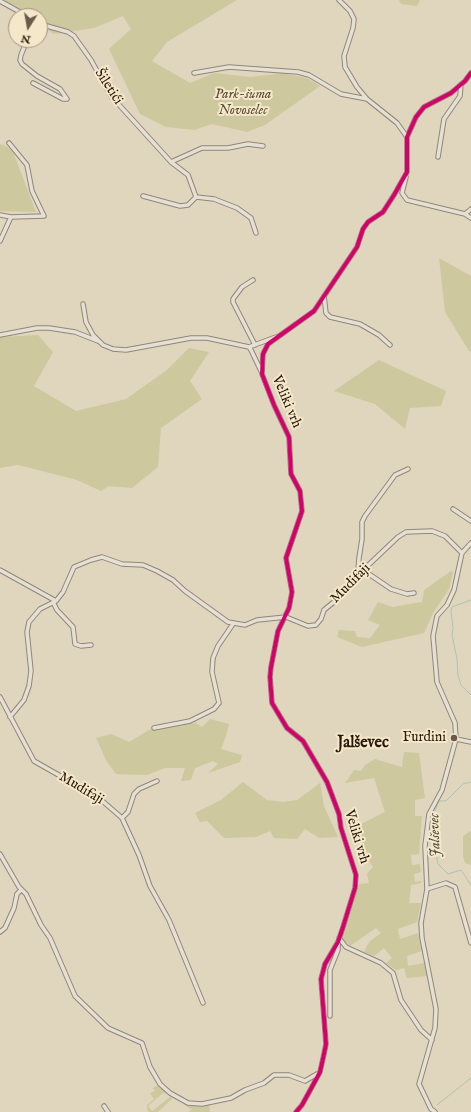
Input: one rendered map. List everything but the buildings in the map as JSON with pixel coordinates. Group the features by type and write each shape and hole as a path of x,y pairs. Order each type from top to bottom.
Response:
{"street":[{"path":"339,0 350,11 354,19 353,28 343,61 357,86 367,99 391,118 407,137"},
{"path":"0,1 13,8"},
{"name":"Šiletići","path":"48,26 68,32 74,36 91,60 111,96 171,162 188,175 196,198"},
{"path":"24,48 20,60 22,64 60,89 67,99 62,99 33,83"},
{"path":"194,73 229,67 298,72 309,75 341,94 367,99"},
{"path":"471,73 451,92 424,107 410,126 407,137 407,172 402,193 407,200 465,214 471,218"},
{"path":"438,157 444,120 447,113 460,96 461,84"},
{"path":"0,215 11,217 44,216 32,191 27,165 8,143"},
{"path":"171,162 202,148 228,148 248,144 262,146"},
{"name":"Veliki vrh","path":"262,374 262,358 264,349 311,314 357,247 363,229 368,222 383,212 407,172"},
{"path":"143,196 180,206 188,205 196,198 214,198 237,208 251,218 256,233"},
{"path":"465,214 471,209"},
{"path":"0,241 11,217"},
{"path":"253,280 242,287 233,299 233,302 255,345"},
{"path":"324,296 326,313 330,317 360,324 379,335 390,345"},
{"path":"83,304 86,322 92,335 99,341"},
{"path":"0,335 37,328 49,328 75,332 99,341 113,349 126,350 191,338 207,338 249,348"},
{"name":"Veliki vrh","path":"282,335 249,348 253,353 289,437 291,474 300,491 302,500 302,511 286,558 292,592 286,617 282,621 278,631 271,667 270,677 272,703 287,728 303,741 327,782 339,814 344,838 356,875 355,888 338,940 325,964 322,979 326,1044 320,1072 302,1105 296,1112"},
{"path":"408,469 395,475 362,522 362,539 358,570 391,589 402,593 414,593"},
{"path":"453,509 471,521"},
{"name":"Mudifaji","path":"233,624 246,625 257,620 286,617 308,626 316,625 321,619 324,610 340,597 361,572 398,537 406,532 432,531 445,536 462,553"},
{"path":"435,1112 430,1110 419,1084 435,1028 436,1009 422,938 421,923 427,889 425,854 429,814 442,790 456,740 456,723 437,682 433,636 437,616 447,605 454,590 462,553 471,543"},
{"path":"10,717 24,700 29,686 30,671 27,632 29,622 40,609 55,602 63,592 74,567 102,557 122,564 143,565 157,571 173,580 218,616 233,624 218,646 213,658 212,672 219,703 214,708 190,721 154,728"},
{"path":"0,570 55,602 60,613 72,627 75,644 82,646 91,645"},
{"name":"Mudifaji","path":"0,697 34,760 99,798 122,818"},
{"path":"456,740 471,742"},
{"path":"157,781 139,789 134,794 128,812 122,818 139,855 150,886 169,920 203,1003"},
{"path":"0,854 21,890 26,894 30,906 55,948 75,996 108,1028 142,1043 150,1067 160,1084 170,1093 188,1103 202,1104 231,1098 245,1090 264,1083 274,1075 289,1075 305,1081 320,1072"},
{"path":"427,889 446,883 455,887 471,944"},
{"path":"0,932 5,928 14,908 17,894 21,890"},
{"path":"338,940 346,947 381,963 393,973 401,1000 421,1030 432,1040"},
{"name":"Veliki vrh","path":"330,1016 330,970 338,950 338,940"},
{"path":"104,1106 108,1112"}],"green space":[{"name":"Park-šuma Novoselec","path":"2,0 237,0 167,42 152,61 190,83 214,73 251,77 283,73 307,78 320,86 265,125 247,132 212,124 194,130 166,127 140,114 109,49 131,29 123,16 94,28 54,34 48,30 48,8 14,8"},
{"path":"399,0 420,0 417,6 401,4"},
{"path":"0,144 6,146 13,152 36,212 0,211"},
{"path":"439,258 471,276 471,351 469,351 445,312"},
{"path":"38,335 53,352 34,386 76,411 126,399 167,370 189,348 209,352 190,381 202,399 161,428 158,467 132,488 109,486 101,491 77,480 18,465 0,468 0,337"},
{"path":"379,360 446,391 441,406 410,408 405,429 375,404 334,391"},
{"path":"451,571 453,572 449,589 433,613 424,633 362,647 337,637 339,630 355,631 357,637 370,638 380,625 368,620 378,602 392,607 422,602 424,590"},
{"path":"210,719 229,724 221,749 242,755 240,762 208,773 218,764 213,761 195,768 191,780 181,781 185,768 165,768 147,775 116,774 107,762 96,738 111,734 129,742 151,729 196,723 202,727"},
{"path":"404,752 419,753 425,798 415,800 415,816 422,816 419,854 411,855 412,865 420,864 421,872 414,874 415,882 422,881 421,883 411,885 409,903 421,903 417,922 398,929 400,939 418,933 422,951 407,956 408,966 424,963 428,976 407,978 404,968 396,970 386,963 392,958 384,948 374,956 364,952 369,942 381,933 376,928 350,946 341,937 359,884 369,883 367,874 373,867 370,863 369,853 362,855 359,825 385,812 374,778 345,783 354,770 361,771 365,765 375,759 402,767"},
{"path":"243,782 267,800 283,802 297,800 320,783 324,806 338,837 319,838 305,829 297,839 274,838 270,831 256,837 224,838 207,821 200,822 195,813 221,800"},
{"path":"471,831 471,865 465,863 463,856 463,836"},
{"path":"158,1085 167,1094 163,1093 148,1106 152,1111 170,1097 173,1098 158,1112 148,1112 147,1105 154,1099 150,1093 155,1091 153,1088"},
{"path":"180,1100 188,1104 209,1103 210,1112 189,1112 190,1110 193,1110 187,1107"}],"waterway":[{"name":"Jalševec","path":"471,600 452,607 451,611 453,628 452,635 457,659 458,675 461,685 471,695"},
{"name":"Jalševec","path":"471,782 463,784 446,801 439,801 433,815 438,820 436,825 438,839 434,843 438,864 448,874 461,870 471,885"},
{"name":"Jalševec","path":"437,1105 471,1078"}],"cycle path":[{"path":"296,1112 302,1105 320,1072 326,1044 321,979 325,964 338,942 355,888 356,875 341,828 339,814 327,782 303,741 287,728 272,703 270,677 271,667 278,631 289,608 292,592 286,558 302,511 300,491 291,474 289,437 262,374 263,354 268,344 314,311 357,247 363,229 368,222 383,212 394,195 407,172 407,137 416,117 424,107 451,93 465,81 471,73"}],"place":[{"name":"Furdini","path":"454,738"}],"district":[{"name":"Jalševec","path":"363,744"}]}
